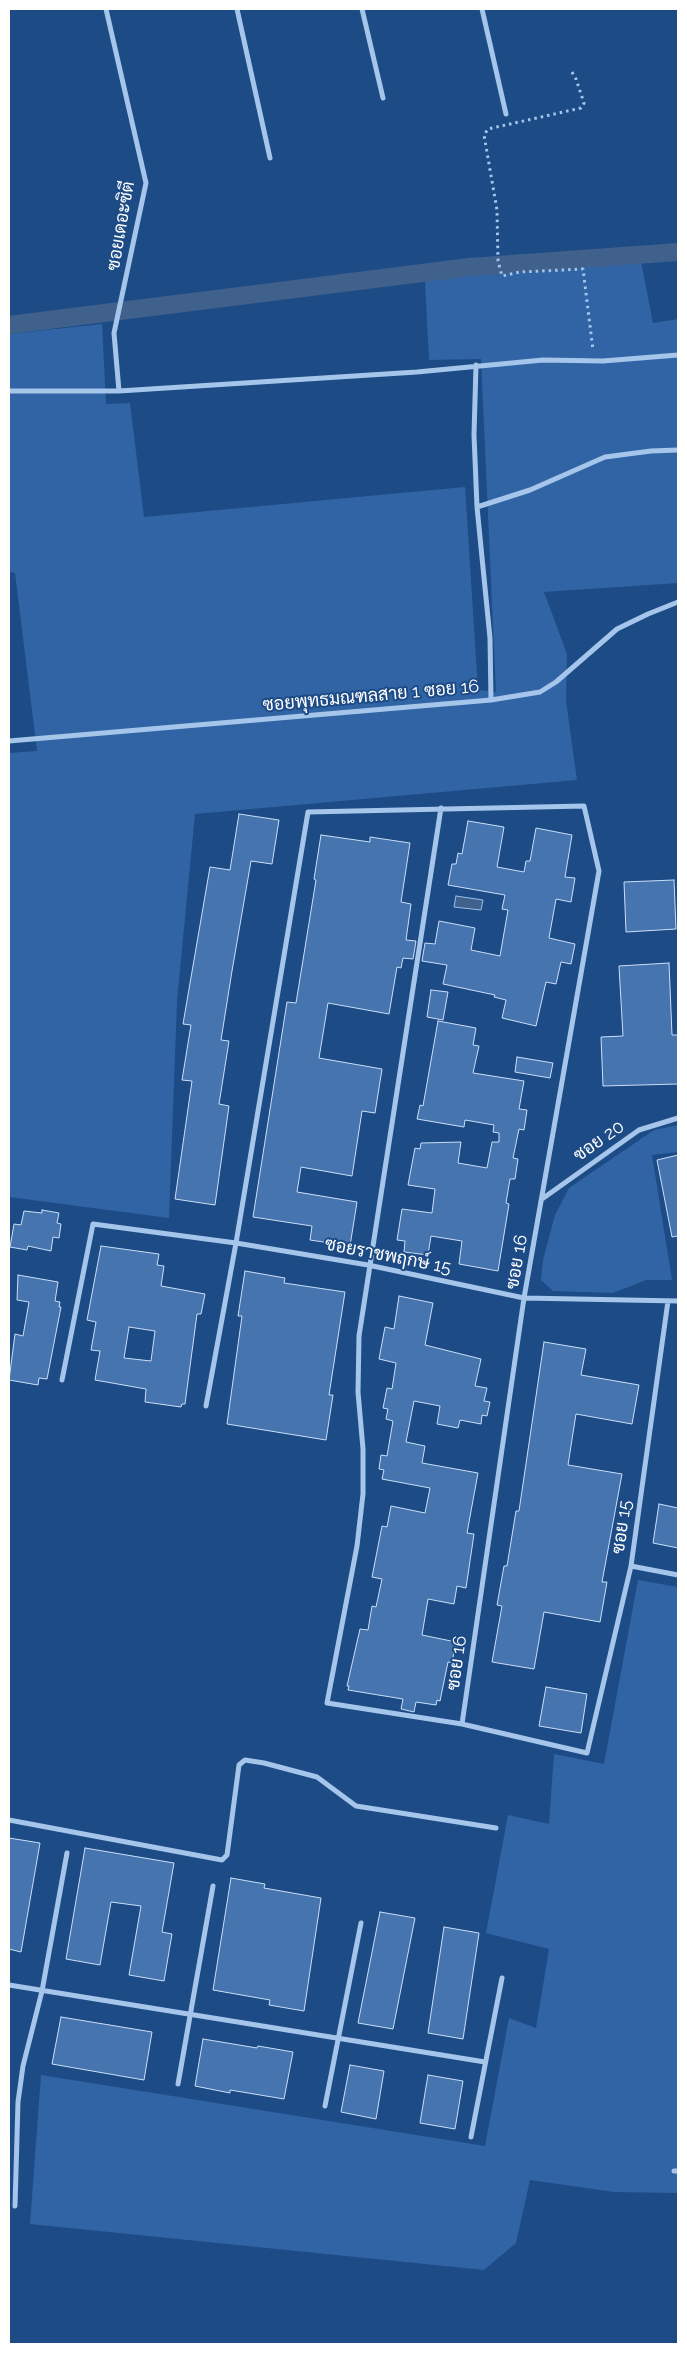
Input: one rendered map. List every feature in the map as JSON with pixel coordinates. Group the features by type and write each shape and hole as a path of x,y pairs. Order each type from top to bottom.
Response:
{"street":[{"name":"ซอยเดอะซิตี","path":"106,9 146,183 114,333 118,391"},
{"path":"237,9 270,158"},
{"path":"362,9 383,98"},
{"path":"482,9 506,114"},
{"path":"9,391 118,391 417,372 543,360 594,361 678,355"},
{"name":"ซอยพุทธมณฑลสาย 1 ซอย 16","path":"9,741 491,700 490,638 476,507 474,435 476,365"},
{"path":"476,507 530,490 604,457 678,450"},
{"path":"491,700 540,692 556,682 617,629 678,602"},
{"name":"ซอย 16","path":"442,808 584,806 599,871 524,1298 462,1724"},
{"path":"206,1406 236,1243 308,812 442,808 368,1265 359,1336 363,1494 357,1546 327,1703 462,1724"},
{"name":"ซอย 20","path":"542,1199 639,1130 678,1118"},
{"name":"ซอยราชพฤกษ์ 15","path":"62,1380 93,1224 236,1243 368,1265 524,1298 678,1301"},
{"name":"ซอย 15","path":"462,1724 587,1753 631,1566 668,1301"},
{"path":"631,1566 678,1574"},
{"path":"9,1820 222,1860 227,1855 239,1765 245,1760 264,1762 317,1777 356,1806 496,1828"},
{"path":"15,2206 18,2102 23,2066 42,1991 67,1853"},
{"path":"178,2084 213,1886"},
{"path":"325,2106 361,1923"},
{"path":"471,2137 502,1978"},
{"path":"9,1985 190,2016 485,2062"}],"path":[{"path":"572,72 584,104 581,108 488,129 484,136 496,210 498,261 502,276 520,272 582,269 594,361"}],"shaded area":[{"path":"641,261 653,323 678,319 678,583 544,592 567,654 566,701 577,780 195,814 177,1001 169,1218 9,1197 9,753 37,751 15,573 9,572 9,334 102,324 106,404 130,403 144,517 465,487 478,690 496,692 481,359 429,360 425,281 572,263"},
{"path":"456,896 483,900 481,910 454,907"},
{"path":"678,1125 678,1152 652,1155 672,1280 646,1280 613,1293 553,1291 541,1280 543,1260 555,1215 569,1188 654,1130"},
{"path":"638,1580 678,1587 678,2193 614,2192 530,2180 516,2243 484,2270 30,2224 41,2075 485,2146 509,2018 536,2028 549,1949 486,1933 508,1815 549,1824 554,1754 604,1764"}],"building":[{"path":"239,814 279,820 272,864 251,861 232,971 221,1040 229,1041 219,1104 229,1106 215,1205 175,1199 192,1081 182,1080 191,1025 183,1024 210,867 230,870"},
{"path":"468,821 504,827 497,867 524,872 526,861 530,861 536,828 572,835 565,877 575,878 571,902 556,899 549,938 575,944 571,964 561,962 556,984 546,982 536,1026 502,1018 506,1000 494,997 495,995 443,984 447,965 422,961 425,943 435,944 439,921 475,928 471,950 500,956 508,910 502,909 505,895 448,885 452,864 456,864 458,853 462,854"},
{"path":"321,835 370,842 370,837 410,843 401,902 411,904 406,940 416,941 413,959 403,958 401,968 397,967 389,1014 328,1003 319,1058 382,1069 375,1113 362,1111 352,1176 301,1167 297,1192 357,1202 350,1246 310,1240 312,1226 253,1217 287,1002 296,1003 316,880 314,879"},
{"path":"674,880 676,929 626,932 624,882"},
{"path":"669,963 672,1035 678,1035 678,1084 603,1086 601,1037 623,1036 619,966"},
{"path":"431,990 448,992 443,1020 427,1017"},
{"path":"438,1021 476,1028 473,1045 479,1046 473,1073 524,1081 519,1109 527,1110 524,1130 519,1129 513,1158 518,1159 515,1179 510,1179 506,1203 509,1204 498,1271 459,1264 462,1241 431,1236 428,1255 404,1252 405,1241 397,1240 402,1209 432,1213 435,1189 408,1185 415,1148 420,1149 421,1143 461,1142 458,1163 487,1168 492,1142 499,1142 499,1133 493,1132 494,1125 465,1120 464,1127 417,1119 420,1105 423,1106"},
{"path":"517,1057 553,1063 550,1078 515,1072"},
{"path":"678,1155 678,1236 672,1237 657,1160"},
{"path":"42,1210 59,1213 57,1223 61,1224 59,1238 53,1237 51,1251 28,1246 27,1250 10,1247 14,1224 21,1225 24,1211 42,1213"},
{"path":"101,1246 159,1254 157,1265 164,1266 161,1286 205,1294 201,1314 197,1314 185,1404 182,1404 181,1407 145,1402 146,1389 95,1380 100,1351 91,1350 96,1322 87,1320","holes":["129,1327 155,1331 151,1361 124,1358"]},
{"path":"245,1271 285,1278 284,1283 345,1292 329,1395 333,1395 326,1440 227,1424 242,1316 238,1316"},
{"path":"18,1275 58,1282 55,1301 60,1302 59,1307 61,1307 47,1379 39,1378 38,1385 9,1380 15,1334 23,1336 29,1302 17,1300"},
{"path":"399,1296 433,1303 425,1345 481,1359 475,1386 487,1388 484,1401 490,1402 487,1416 482,1415 481,1424 460,1420 458,1428 437,1424 440,1406 414,1401 406,1442 425,1446 422,1463 478,1473 467,1533 474,1534 466,1588 457,1586 454,1604 428,1599 422,1635 456,1642 452,1663 448,1662 440,1701 437,1700 436,1705 416,1702 414,1712 401,1709 403,1699 348,1690 349,1686 347,1686 360,1629 368,1630 372,1606 376,1607 382,1579 372,1577 382,1526 387,1527 391,1506 425,1513 430,1488 382,1479 384,1470 379,1469 381,1455 387,1456 393,1421 386,1419 388,1409 383,1408 387,1388 392,1389 396,1363 379,1359 385,1327 394,1329"},
{"path":"544,1342 586,1349 581,1375 639,1385 632,1424 576,1414 568,1465 622,1474 602,1582 607,1582 600,1622 544,1612 534,1669 492,1662 502,1606 497,1605 504,1566 507,1566 516,1511 519,1511"},
{"path":"659,1504 678,1508 678,1548 653,1543"},
{"path":"546,1687 587,1694 581,1733 539,1726"},
{"path":"9,1838 40,1843 21,1952 9,1949"},
{"path":"85,1848 174,1863 162,1932 172,1934 164,1981 129,1975 141,1906 111,1902 100,1965 66,1959"},
{"path":"231,1878 265,1884 264,1888 321,1898 304,2011 269,2005 270,2000 213,1990"},
{"path":"380,1912 415,1918 393,2029 358,2023"},
{"path":"444,1927 479,1933 463,2039 428,2033"},
{"path":"61,2017 152,2032 144,2080 52,2064"},
{"path":"203,2039 293,2052 284,2099 230,2090 230,2093 195,2086"},
{"path":"350,2065 384,2071 376,2119 341,2112"},
{"path":"428,2075 463,2081 455,2129 420,2123"}],"waterway":[{"path":"9,325 470,267 678,252"}]}
